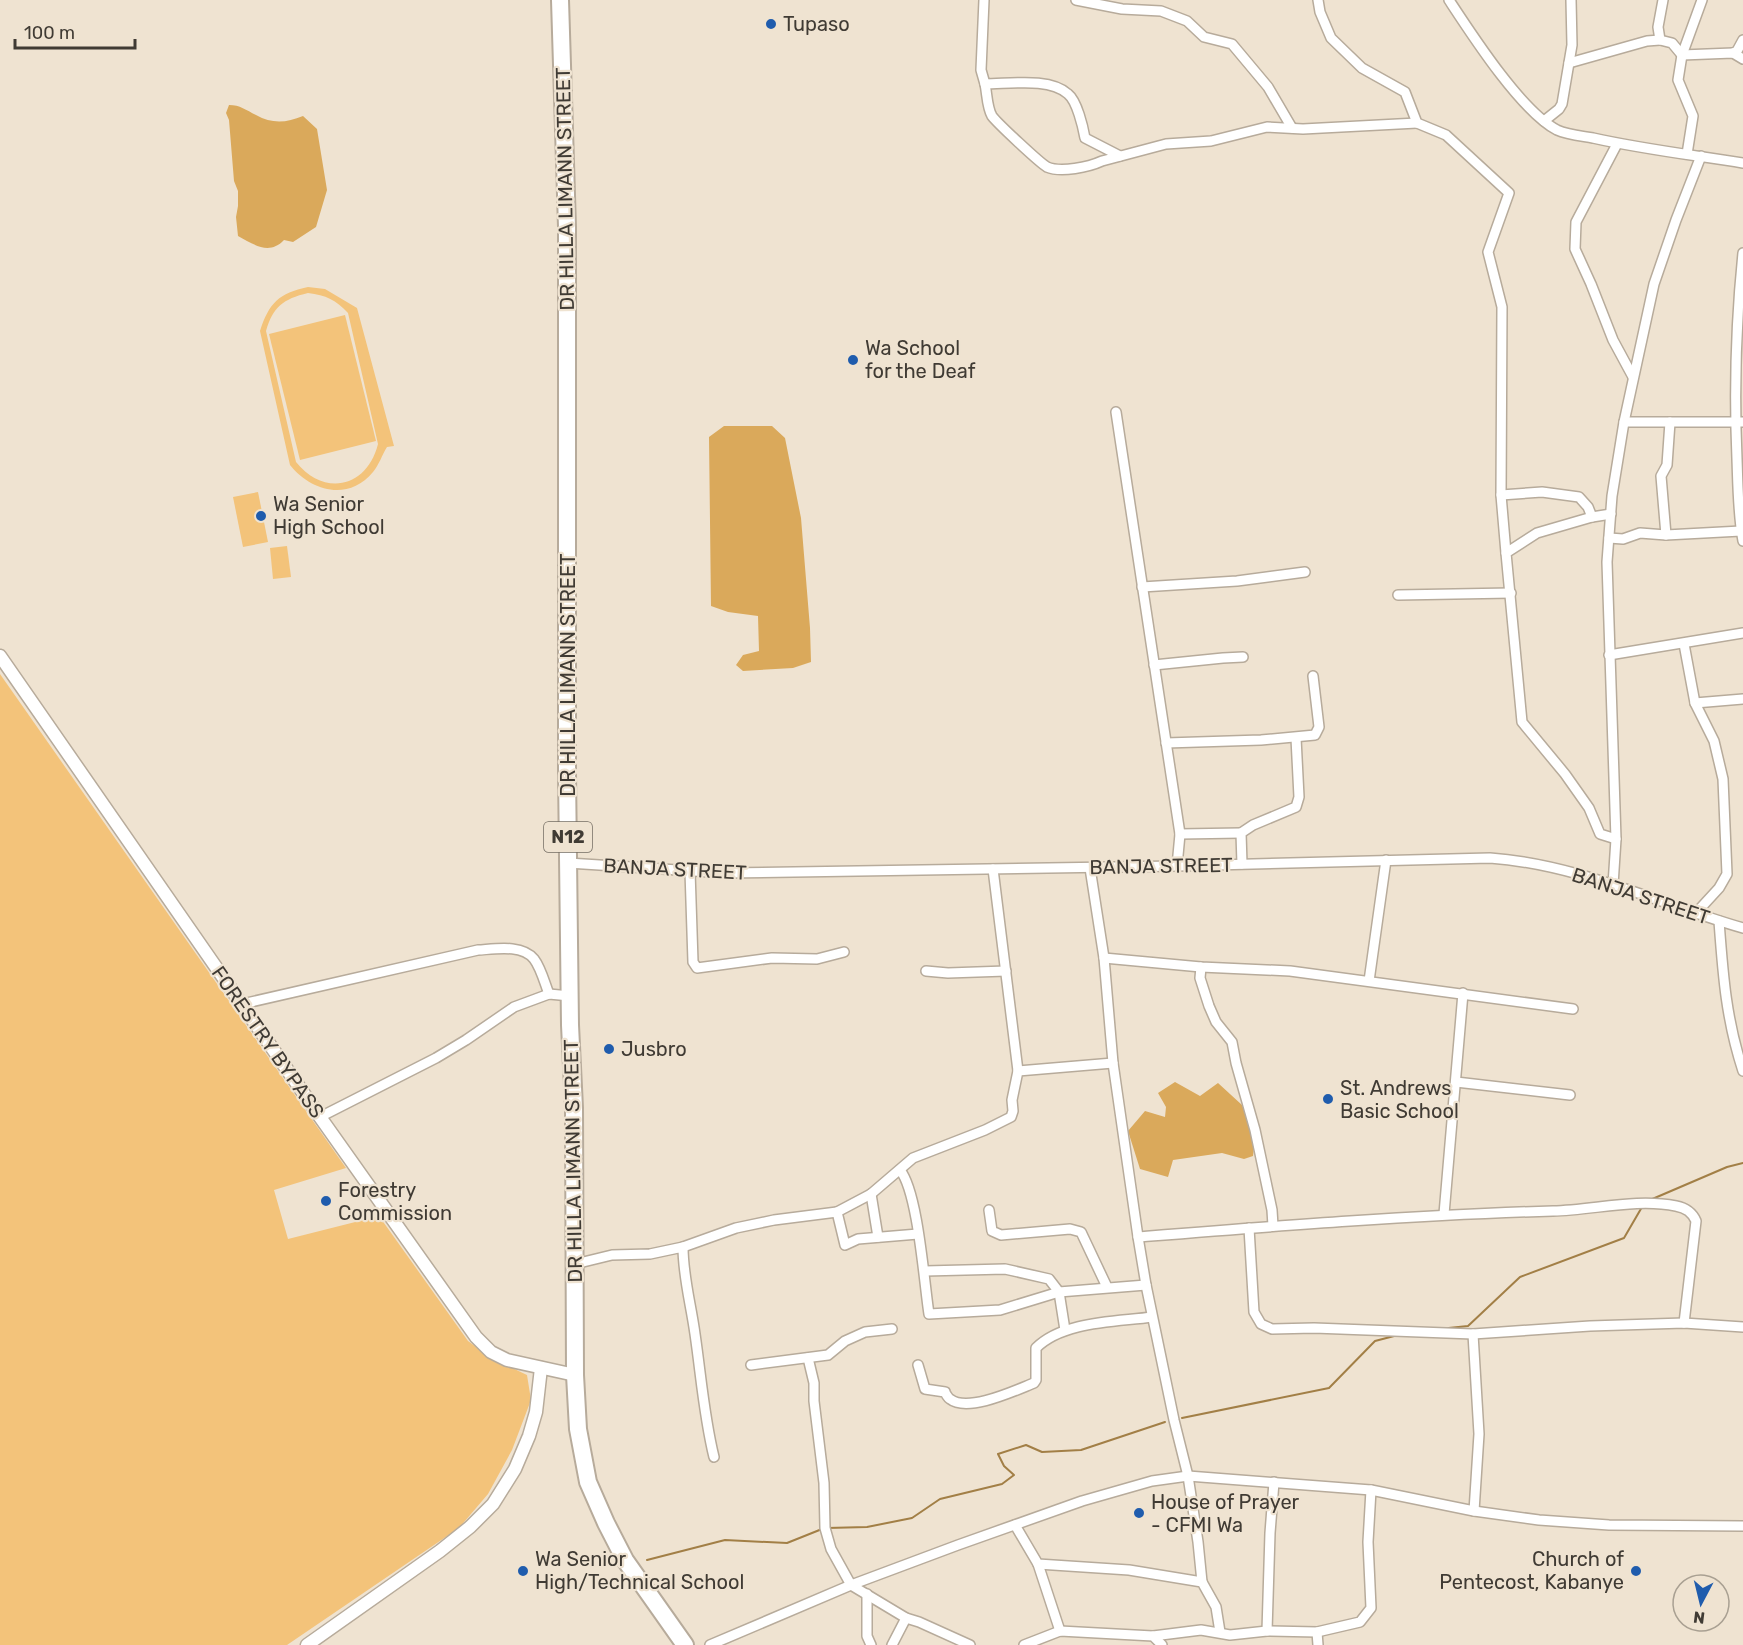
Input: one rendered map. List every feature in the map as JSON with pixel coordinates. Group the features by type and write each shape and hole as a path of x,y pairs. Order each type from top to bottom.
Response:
{"highway":[{"name":"DR HILLA LIMANN STREET","path":"560,0 567,227 568,863 575,1375 578,1430 588,1482 606,1523 625,1560 685,1645"}],"street":[{"path":"984,0 981,70 991,115 1047,167 1068,169 1093,166 1166,144 1219,140 1267,127 1314,129 1417,123 1446,135 1509,192 1488,252 1502,307 1501,495 1522,722 1565,774 1589,808 1600,834 1616,839"},
{"path":"1076,0 1122,9 1161,11 1187,21 1204,37 1232,45 1268,87 1292,128"},
{"path":"1318,0 1320,12 1331,38 1362,68 1405,92 1417,123"},
{"path":"1449,0 1478,44 1515,92 1544,121 1559,131 1617,144 1743,163"},
{"path":"1544,121 1559,109 1572,39 1571,0"},
{"path":"1660,40 1658,27 1663,0"},
{"path":"1687,154 1693,116 1678,80 1682,55 1702,0"},
{"path":"1569,63 1647,41 1660,40 1672,43 1682,55"},
{"path":"1682,55 1733,53 1737,51 1743,40"},
{"path":"1733,53 1743,59"},
{"path":"985,84 1050,84 1070,94 1085,138 1120,156"},
{"path":"1617,144 1576,222 1575,249 1592,284 1613,340 1634,377"},
{"path":"1613,885 1616,839 1607,562 1611,514 1624,422 1654,284 1701,156"},
{"path":"1609,538 1623,539 1640,533 1742,536 1737,312 1743,253"},
{"path":"1116,412 1180,834 1177,866"},
{"path":"1624,422 1739,422"},
{"path":"1666,535 1661,476 1667,465 1670,422"},
{"path":"1501,495 1542,492 1579,497 1588,507 1592,517"},
{"path":"1506,553 1537,533 1592,517 1611,514"},
{"path":"1142,587 1237,581 1305,572"},
{"path":"1398,595 1511,593"},
{"path":"1609,656 1743,633"},
{"path":"1684,644 1695,703 1714,741 1722,779 1727,874 1719,888 1696,913"},
{"name":"FORESTRY BYPASS","path":"0,656 320,1117 476,1337 491,1352 507,1360 575,1375"},
{"path":"1154,665 1243,657"},
{"path":"1166,743 1296,738 1315,735 1318,727 1313,676"},
{"path":"1695,703 1743,699"},
{"path":"1180,834 1241,833 1252,825 1296,807 1299,797 1296,738"},
{"path":"1241,833 1242,864"},
{"name":"BANJA STREET","path":"568,863 725,873 1090,868 1490,858 1524,860 1579,874 1743,928"},
{"path":"1369,981 1386,860"},
{"path":"1090,868 1104,958 1113,1063 1146,1285 1188,1476 1202,1582 1216,1607 1220,1632"},
{"path":"575,1264 612,1255 650,1254 683,1247 736,1228 774,1220 837,1212 871,1194 913,1158 1011,1118 1018,1071 993,869"},
{"path":"690,871 693,962 697,968 772,958 817,959 844,952"},
{"path":"1719,921 1724,994 1733,1038 1743,1071"},
{"path":"242,1004 478,950 503,948 520,951 534,959 549,994"},
{"path":"1104,958 1290,972 1573,1009"},
{"path":"1200,967 1200,978 1209,1006 1216,1022 1232,1042 1255,1130 1272,1210 1273,1226"},
{"path":"926,971 948,973 1006,971"},
{"path":"1444,1214 1463,993"},
{"path":"320,1117 436,1058 514,1007 549,994 570,996"},
{"path":"1018,1071 1113,1063"},
{"path":"1456,1082 1570,1095"},
{"path":"900,1170 912,1200 925,1271 929,1314 1000,1310 1059,1292 1146,1285"},
{"path":"871,1194 878,1237"},
{"path":"1138,1237 1444,1214 1558,1211 1644,1203 1677,1206 1689,1210 1696,1221 1684,1323"},
{"path":"989,1210 992,1231 1001,1234 1070,1229 1082,1232 1107,1287"},
{"path":"837,1212 845,1245 858,1239 918,1234"},
{"path":"1249,1228 1254,1312 1261,1324 1272,1329 1314,1328 1473,1334 1590,1326 1684,1323 1743,1327"},
{"path":"683,1247 683,1269 696,1342 706,1424 714,1457"},
{"path":"925,1271 1005,1269 1049,1279 1059,1292 1065,1330"},
{"path":"918,1365 925,1389 945,1392 950,1399 961,1403 977,1402 1005,1395 1034,1383 1036,1380 1036,1348 1041,1342 1065,1330 1152,1317"},
{"path":"752,1365 828,1355 845,1341 865,1332 892,1329"},
{"path":"1473,1334 1479,1434 1474,1511"},
{"path":"808,1358 814,1383 824,1483 825,1528 831,1549 851,1585 906,1618 969,1645"},
{"path":"306,1645 440,1551 470,1527 493,1504 516,1469 530,1436 536,1412 541,1368"},
{"path":"710,1645 851,1585 1015,1525 1152,1481 1188,1476 1371,1490 1474,1511 1539,1520 1609,1525 1743,1526"},
{"path":"1267,1631 1274,1482"},
{"path":"1024,1645 1060,1631 1153,1636 1201,1630 1230,1635 1267,1631 1317,1632 1360,1623 1371,1608 1368,1542 1371,1490"},
{"path":"1015,1525 1038,1564 1060,1631"},
{"path":"1038,1564 1129,1570 1202,1582"},
{"path":"867,1594 867,1636 871,1645"},
{"path":"892,1645 906,1618"},
{"path":"1317,1632 1318,1645"},
{"path":"1153,1636 1162,1645"}],"shaded area":[{"path":"229,105 240,107 273,121 291,120 303,116 317,129 327,190 316,227 293,242 284,240 278,245 267,248 255,245 238,236 236,217 238,191 234,181 229,120 226,113"},
{"path":"308,287 325,289 357,308 394,446 387,447 373,472 363,481 341,490 319,487 308,481 290,465 260,331 271,306 282,296","holes":["314,294 330,299 348,313 378,444 372,459 364,470 355,478 343,483 319,480 307,473 296,462 266,331 272,316 280,305 299,295"]},
{"path":"345,315 376,441 300,460 269,334"},
{"path":"724,426 772,426 785,438 801,518 810,628 811,662 793,668 743,671 736,665 743,655 759,651 758,616 728,612 711,606 709,437"},
{"path":"258,492 268,542 243,547 233,497"},
{"path":"287,546 291,577 273,579 270,548"},
{"path":"0,674 346,1168 274,1190 288,1239 379,1216 468,1341 491,1358 527,1375 531,1400 512,1450 488,1494 459,1528 287,1645 0,1645"},
{"path":"1175,1082 1200,1096 1218,1083 1242,1105 1255,1139 1253,1156 1244,1159 1222,1153 1173,1160 1168,1177 1140,1169 1128,1131 1145,1111 1165,1117 1166,1107 1158,1093"}],"waterway":[{"path":"1650,1200 1727,1167 1743,1163"},
{"path":"1439,1329 1468,1326 1520,1277 1624,1238 1642,1207"},
{"path":"1182,1418 1329,1388 1375,1341 1398,1335"},
{"path":"827,1528 867,1527 912,1518 940,1499 1002,1484 1014,1475 1004,1466 998,1454 1026,1445 1042,1452 1081,1450 1165,1422"},
{"path":"647,1560 725,1540 787,1543 822,1529"}],"place":[{"name":"Tupaso","path":"771,24"},
{"name":"Wa School for the Deaf","path":"853,360"},
{"name":"Wa Senior High School","path":"261,516"},
{"name":"Jusbro","path":"609,1049"},
{"name":"St. Andrews Basic School","path":"1328,1099"},
{"name":"Forestry Commission","path":"326,1201"},
{"name":"House of Prayer - CFMI Wa","path":"1139,1513"},
{"name":"Wa Senior High/Technical School","path":"523,1571"},
{"name":"Church of Pentecost, Kabanye","path":"1636,1571"}]}
